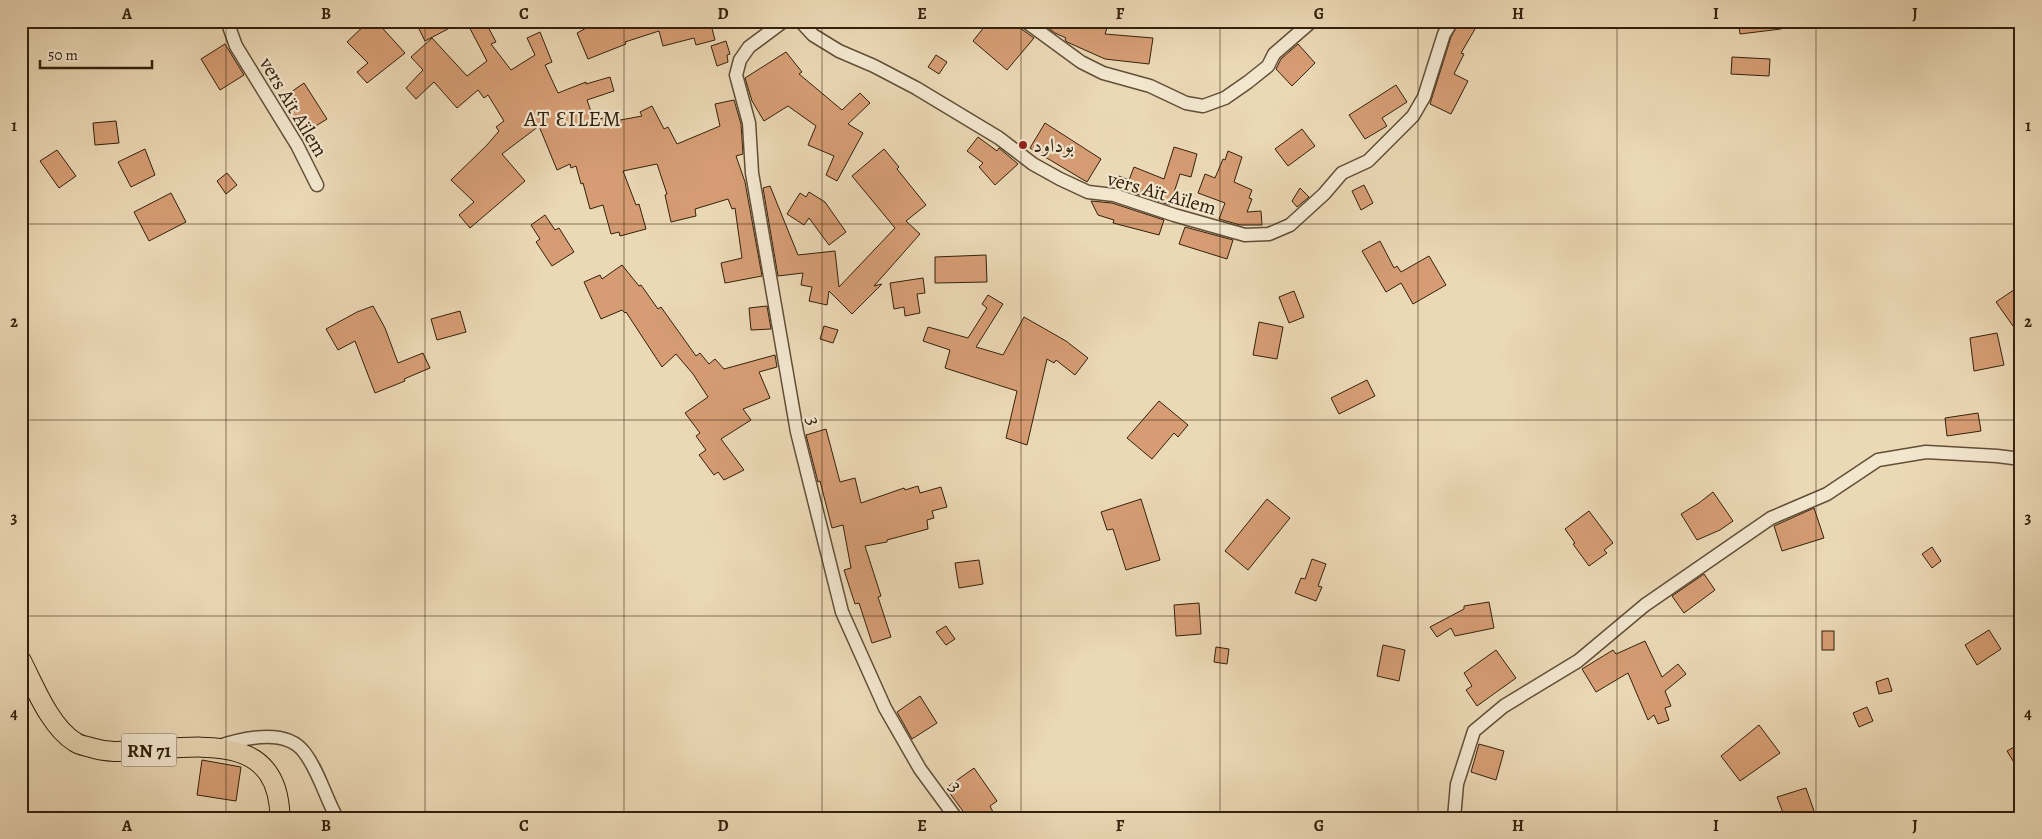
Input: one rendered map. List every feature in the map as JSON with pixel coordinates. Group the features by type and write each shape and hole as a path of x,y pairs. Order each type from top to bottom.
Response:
{"main road":[{"name":"RN 71","path":"21,660 49,713 75,742 103,751 128,753 155,749 214,748 247,754 269,772 277,795 280,818"}],"street":[{"name":"vers Aït Aïlem","path":"227,21 236,46 297,145 317,185"},
{"name":"3","path":"784,21 749,47 740,60 736,75 749,123 752,173 797,432 842,612 885,708 920,769 956,818"},
{"name":"vers Aït Aïlem","path":"800,21 813,35 826,43 916,88 999,138 1033,164 1060,179 1088,192 1114,195 1244,235 1269,234 1290,226 1324,194 1342,173 1368,161 1413,116 1424,97 1444,34 1452,21"},
{"path":"1025,21 1082,62 1103,73 1150,86 1186,103 1203,106 1226,98 1248,82 1268,66 1274,54 1312,21"},
{"path":"1454,818 1457,784 1474,731 1504,706 1578,661 1645,605 1771,518 1827,494 1878,460 1926,452 2021,459"},
{"path":"214,748 239,739 252,738 283,738 293,742 303,750 310,761 337,818"}],"building":[{"path":"369,21 376,21 405,53 367,83 357,72 368,63 347,42"},
{"path":"415,21 463,21 425,41"},
{"path":"466,21 485,21 496,42 491,44 511,70 535,55 527,38 540,32 552,62 545,65 558,93 586,82 586,84 610,77 614,91 587,100 594,120 614,116 615,121 642,116 640,112 652,106 664,129 668,127 677,144 720,126 715,104 734,100 741,124 743,154 736,156 745,182 762,276 725,283 721,263 742,258 735,208 732,209 728,199 695,209 696,216 671,222 665,195 667,194 657,164 623,171 636,205 639,204 646,229 620,236 619,232 611,234 603,205 590,209 576,166 571,168 570,164 557,170 539,126 502,154 525,181 470,228 459,215 474,202 451,180 487,145 499,131 496,127 504,121 488,95 484,98 478,90 457,108 434,82 416,99 406,88 423,70 411,57 432,38 467,76 487,61"},
{"path":"599,21 618,21 621,27 640,21 710,21 715,40 696,45 694,38 663,46 659,31 625,42 626,44 588,59 577,33"},
{"path":"989,21 1015,21 1020,28 1034,38 1007,70 973,41"},
{"path":"1039,21 1061,21 1071,26 1073,21 1099,21 1108,25 1105,34 1153,38 1149,64 1105,59 1067,42 1066,38 1055,33"},
{"path":"1460,21 1475,29 1461,53 1464,54 1454,74 1468,81 1451,114 1430,104 1451,37"},
{"path":"1738,21 1780,21 1781,29 1740,34"},
{"path":"726,41 730,54 727,55 728,62 717,66 711,46"},
{"path":"225,44 244,75 220,90 201,59"},
{"path":"1298,44 1315,63 1292,86 1276,69 1281,59"},
{"path":"786,52 802,72 799,74 842,110 860,93 870,103 848,124 863,133 837,181 826,175 834,156 808,145 816,126 788,106 764,121 752,101 745,78"},
{"path":"936,55 947,62 939,74 928,67"},
{"path":"1732,57 1770,59 1769,76 1731,74"},
{"path":"304,83 327,119 303,134 281,99"},
{"path":"1396,85 1407,102 1382,118 1387,126 1365,139 1349,115"},
{"path":"116,121 119,143 95,145 93,123"},
{"path":"1045,123 1101,159 1087,182 1030,148"},
{"path":"1302,129 1315,146 1288,166 1275,149"},
{"path":"978,137 997,151 999,148 1018,164 995,185 979,167 983,163 967,151"},
{"path":"1174,147 1197,154 1191,177 1180,174 1170,205 1115,187 1119,176 1129,180 1134,167 1164,179"},
{"path":"145,149 155,175 131,187 118,162"},
{"path":"884,149 899,167 897,169 926,205 906,221 920,234 874,286 882,284 852,314 829,291 827,305 809,301 812,287 801,285 803,273 778,276 763,188 770,186 798,255 835,251 839,287 895,228 852,176"},
{"path":"57,150 76,176 59,188 40,161"},
{"path":"1228,151 1242,157 1234,182 1252,190 1249,198 1252,199 1247,212 1261,211 1262,225 1240,225 1219,219 1225,203 1198,193 1205,174 1215,178"},
{"path":"227,173 237,185 226,194 217,181"},
{"path":"1364,185 1373,203 1361,210 1352,191"},
{"path":"1300,188 1309,197 1297,207 1292,201"},
{"path":"809,192 825,202 846,232 829,245 809,218 804,225 787,214 800,193 806,197"},
{"path":"171,193 186,222 149,241 134,212"},
{"path":"1091,201 1112,203 1164,220 1159,235 1113,223 1114,220 1098,215"},
{"path":"545,215 555,230 559,228 574,252 552,266 536,242 540,239 531,225"},
{"path":"1185,227 1233,240 1227,259 1179,244"},
{"path":"1380,241 1394,268 1397,266 1401,272 1429,256 1446,285 1413,304 1401,283 1386,292 1362,251"},
{"path":"986,255 987,282 935,283 935,257"},
{"path":"622,265 639,286 641,285 658,309 661,307 696,356 700,353 709,364 715,359 724,369 775,355 777,367 759,372 770,398 743,409 751,420 721,439 744,470 724,480 718,472 714,475 699,455 706,450 696,436 700,433 685,413 708,397 693,374 676,354 662,367 626,312 622,310 601,319 584,282 600,275 602,279"},
{"path":"923,278 925,293 917,294 920,313 905,316 904,307 894,309 890,283"},
{"path":"2021,285 2021,321 2013,326 1996,302"},
{"path":"1294,291 1304,317 1289,323 1279,297"},
{"path":"988,295 1003,304 976,347 1003,355 1024,317 1066,341 1088,358 1075,375 1056,360 1054,363 1047,359 1027,445 1006,438 1017,391 945,368 950,350 923,341 928,327 968,338 987,308 982,304"},
{"path":"373,306 385,328 398,363 423,353 430,368 375,393 355,341 338,350 326,329 357,312"},
{"path":"767,306 771,329 751,330 749,308"},
{"path":"460,311 466,332 437,340 431,319"},
{"path":"1259,322 1283,327 1277,359 1253,355"},
{"path":"824,326 838,330 833,343 820,339"},
{"path":"1997,333 2004,365 1974,371 1970,338"},
{"path":"1367,380 1375,396 1339,414 1331,398"},
{"path":"1159,401 1188,425 1178,437 1174,433 1152,459 1127,438"},
{"path":"1978,413 1981,431 1947,436 1945,418"},
{"path":"826,429 840,482 855,478 861,503 904,488 905,490 918,486 920,493 941,487 947,507 932,511 934,518 927,520 928,529 887,540 887,542 865,546 881,596 878,597 891,637 872,643 859,603 855,604 844,570 851,568 843,525 832,528 806,435"},
{"path":"1713,492 1733,521 1720,530 1697,540 1681,514"},
{"path":"1141,499 1160,560 1126,570 1113,529 1107,530 1101,512"},
{"path":"1267,499 1290,518 1248,570 1225,551"},
{"path":"1814,508 1824,538 1782,551 1774,526"},
{"path":"1589,511 1613,543 1604,550 1607,553 1589,566 1565,529"},
{"path":"1932,547 1941,561 1932,568 1922,554"},
{"path":"1312,559 1326,564 1318,586 1322,587 1316,601 1295,593 1301,578 1305,579"},
{"path":"979,560 983,584 959,588 955,563"},
{"path":"1704,574 1715,590 1684,613 1672,596"},
{"path":"1489,602 1494,628 1455,636 1451,628 1437,637 1430,627 1464,609 1464,606"},
{"path":"1199,603 1201,634 1176,636 1174,605"},
{"path":"946,626 955,639 946,645 936,632"},
{"path":"1989,630 2001,649 1977,665 1965,645"},
{"path":"1822,631 1834,631 1834,650 1822,650"},
{"path":"1645,641 1662,677 1678,664 1686,674 1665,691 1671,706 1665,708 1669,720 1658,724 1654,715 1648,720 1628,673 1596,692 1582,669 1613,650 1616,654"},
{"path":"1383,645 1405,650 1399,681 1377,676"},
{"path":"1216,647 1229,649 1227,664 1214,662"},
{"path":"1496,650 1516,678 1477,706 1466,690 1472,686 1464,673"},
{"path":"1888,678 1892,691 1879,694 1876,682"},
{"path":"920,696 937,723 912,739 897,712"},
{"path":"1867,707 1873,721 1859,727 1853,713"},
{"path":"1759,725 1780,753 1740,781 1721,756"},
{"path":"2021,743 2021,774 2007,751"},
{"path":"1479,744 1504,751 1496,780 1471,772"},
{"path":"202,760 241,767 236,801 197,795"},
{"path":"974,768 997,801 990,806 996,818 968,818 946,788"},
{"path":"1806,788 1815,814 1804,818 1785,818 1777,797"}],"place":[{"name":"بوداود","path":"1023,145"}],"district":[{"name":"AT ƐILEM","path":"573,118"}]}
